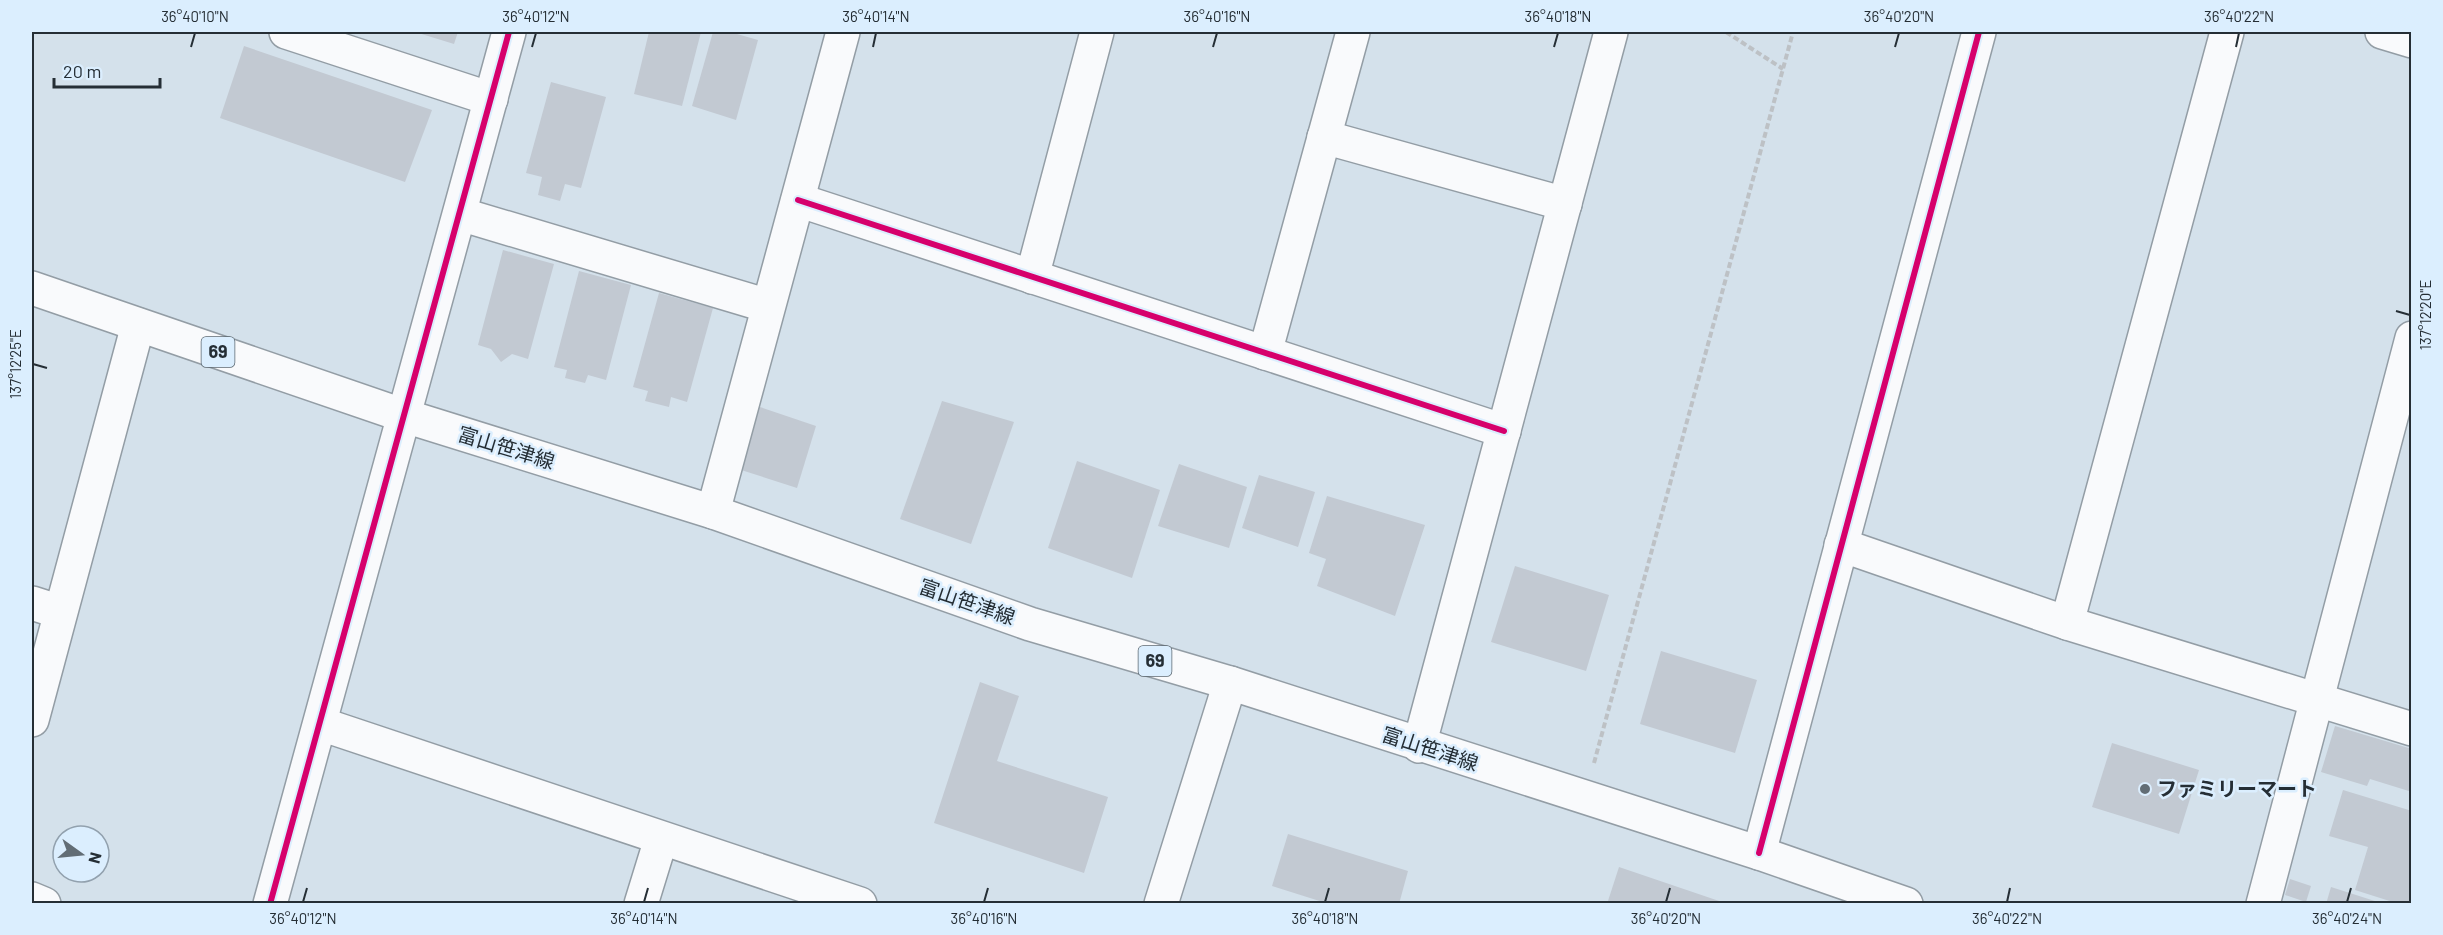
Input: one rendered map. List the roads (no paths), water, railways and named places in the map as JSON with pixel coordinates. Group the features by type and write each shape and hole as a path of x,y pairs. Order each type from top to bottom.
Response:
{"street":[{"path":"286,32 490,99"},
{"path":"270,903 321,724 509,32"},
{"path":"713,512 843,32"},
{"path":"1032,277 1097,32"},
{"path":"1265,353 1353,32"},
{"path":"1419,746 1611,32"},
{"path":"1759,853 1979,32"},
{"path":"2067,623 2228,32"},
{"path":"2382,32 2412,41"},
{"path":"1324,137 1565,204"},
{"path":"798,200 1504,431"},
{"path":"460,214 768,306"},
{"name":"富山笹津線","path":"32,288 405,416 713,512 1030,624 1230,683 1419,746 1759,853 1906,903"},
{"path":"32,720 46,608 138,325"},
{"path":"2263,903 2412,338"},
{"path":"1841,545 2067,623 2412,729"},
{"path":"1161,903 1230,683"},
{"path":"321,724 860,903"},
{"path":"641,903 661,838"},
{"path":"32,899 44,903"}],"place":[{"name":"ファミリーマート","path":"2145,789"}]}
